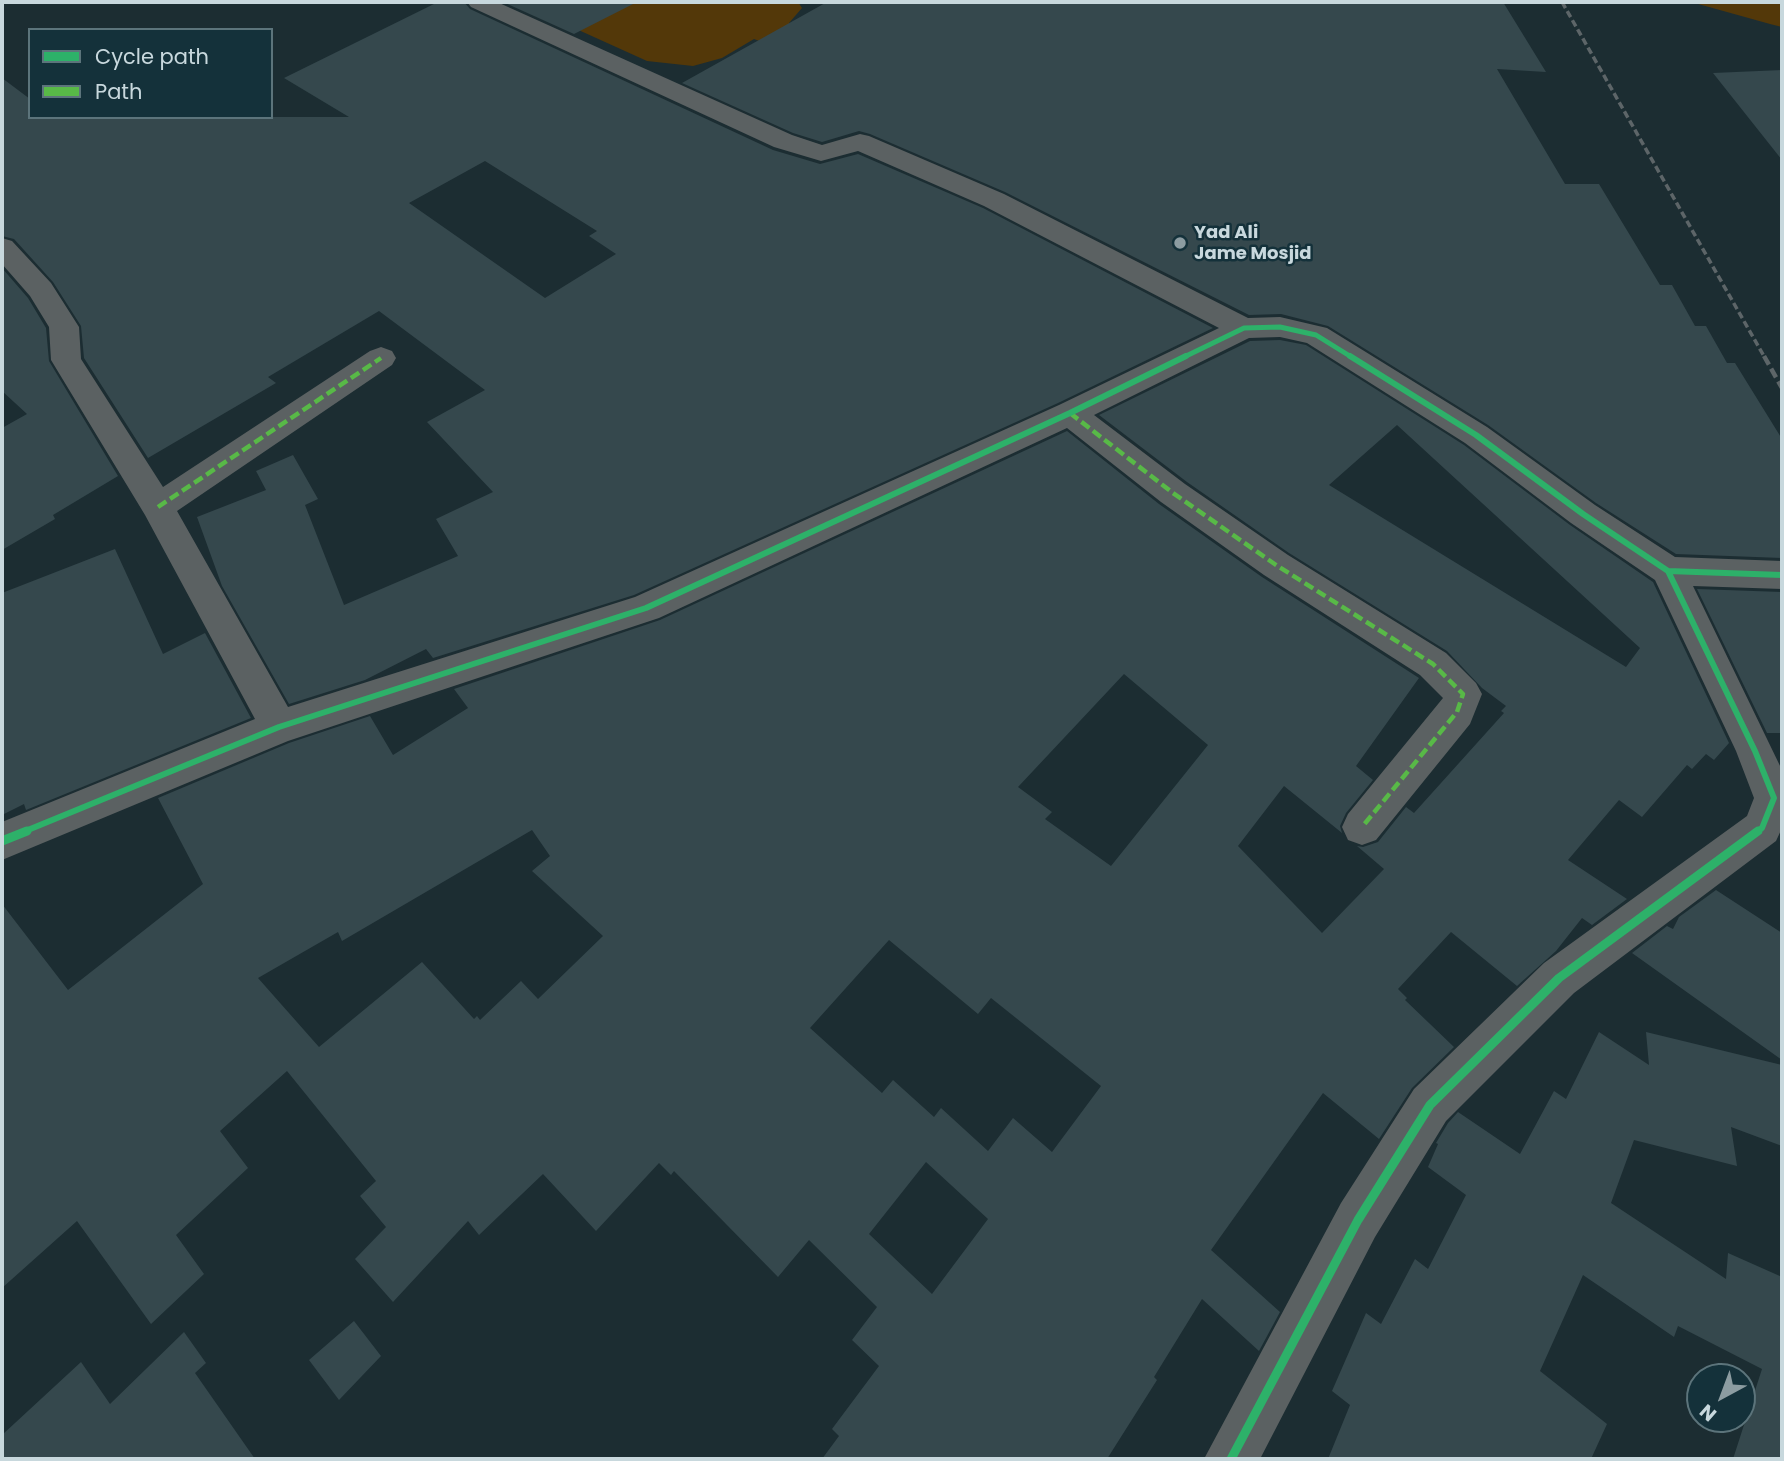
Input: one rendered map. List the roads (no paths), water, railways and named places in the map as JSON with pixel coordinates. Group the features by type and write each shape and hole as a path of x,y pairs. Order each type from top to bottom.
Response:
{"street":[{"path":"479,2 783,141 821,153 860,142 994,200 1244,328"},
{"path":"2,247 41,290 64,327 66,360 158,507 279,727"},
{"path":"2,841 279,727 646,608 1070,413 1244,328 1280,327 1316,335 1476,435 1583,514 1668,571 1755,751 1774,798 1762,828 1559,978 1430,1105 1358,1220 1231,1459"},
{"path":"158,507 382,358"},
{"path":"1070,413 1173,493 1245,543 1433,664 1464,694 1457,712 1362,827"},
{"path":"1668,571 1782,575"}],"railway":[{"path":"1562,2 1765,358"},
{"path":"1764,356 1782,388"}],"place":[{"name":"Yad Ali Jame Mosjid","path":"1180,243"}]}
